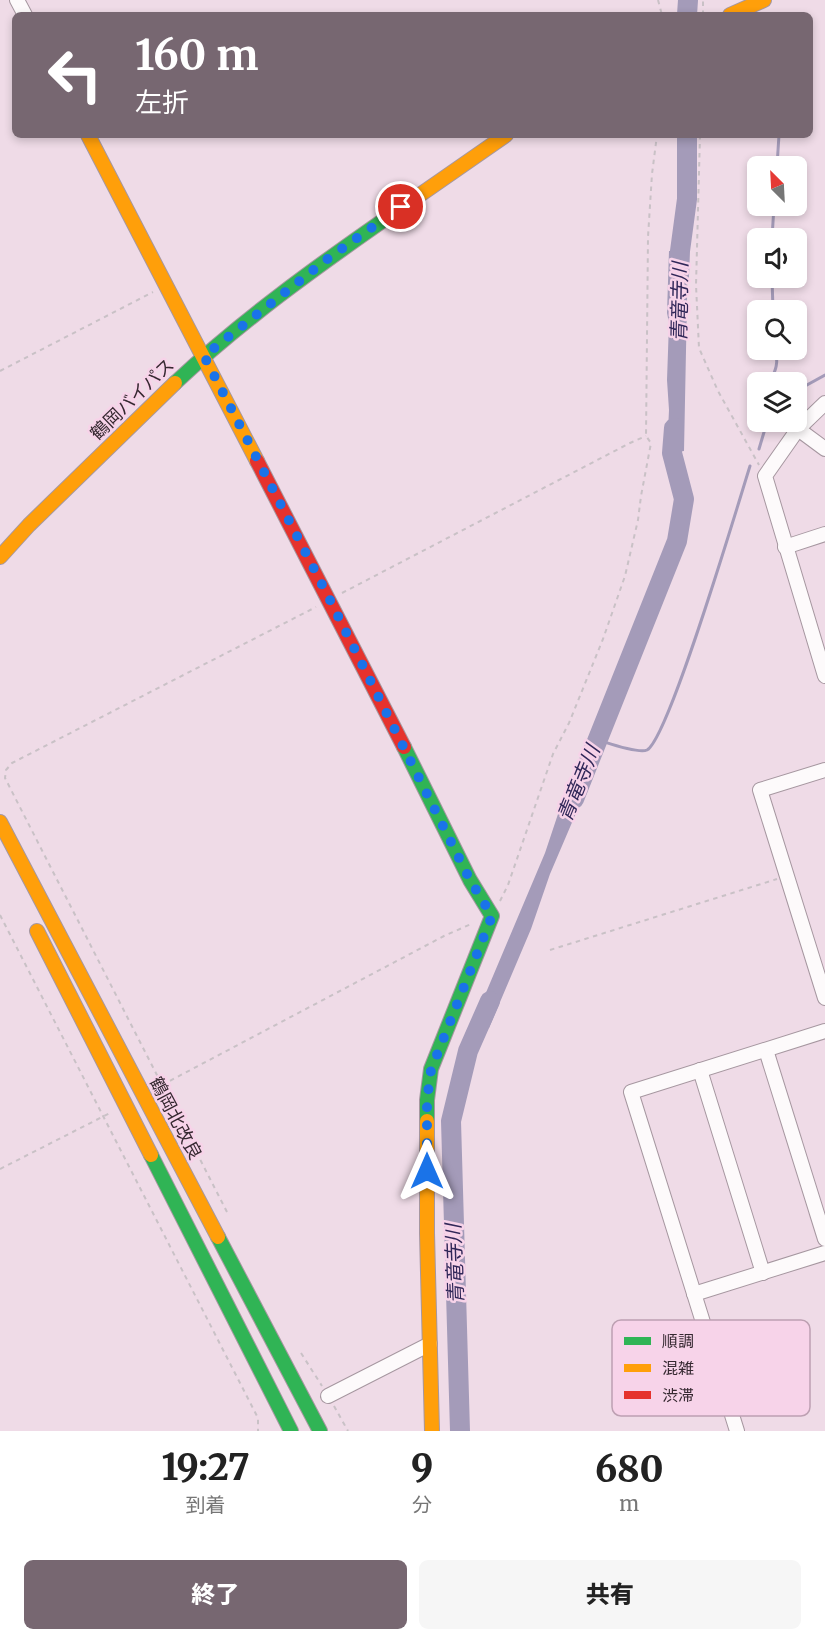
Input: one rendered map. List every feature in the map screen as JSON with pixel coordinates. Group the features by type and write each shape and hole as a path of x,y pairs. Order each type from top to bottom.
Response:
{"main road":[{"path":"737,12 764,0"},
{"path":"90,138 330,600 470,880 492,916 431,1070 427,1100 432,1431"},
{"name":"鶴岡バイパス","path":"0,557 118,436 204,356 330,257 502,138"},
{"name":"鶴岡北改良","path":"0,822 320,1431"},
{"name":"鶴岡北改良","path":"32,920 291,1431"}],"street":[{"path":"807,420 825,403"},
{"path":"796,432 765,476 825,676"},
{"path":"802,432 825,449"},
{"path":"785,547 825,534"},
{"path":"825,770 760,790 825,998"},
{"path":"702,1320 631,1092 825,1031"},
{"path":"766,1050 825,1239"},
{"path":"700,1070 763,1273"},
{"path":"694,1294 825,1253"},
{"path":"328,1396 430,1344"},
{"path":"732,1416 737,1431"}],"path":[{"path":"492,916 508,885 553,754 569,723 595,660 625,576 638,520 640,495 651,443 646,436 648,237 657,138"},
{"path":"700,138 696,285 699,348 718,391 765,476"},
{"path":"0,371 166,285"},
{"path":"228,1213 5,778 6,770 12,763 646,436"},
{"path":"550,950 787,876"},
{"path":"0,915 258,1418 258,1431"},
{"path":"163,1085 444,936 473,924"},
{"path":"0,1169 102,1116 127,1106"},
{"path":"299,1350 348,1431"}],"water":[{"path":"688,250 684,451 667,453 669,251"},
{"path":"575,773 591,778 489,1028 474,1021 545,853"}],"waterway":[{"name":"青竜寺川","path":"687,12 688,0"},
{"name":"青竜寺川","path":"679,276 687,199 687,138"},
{"path":"778,156 779,138"},
{"path":"773,216 773,228"},
{"path":"772,288 773,300"},
{"path":"774,372 777,360"},
{"path":"807,385 825,375"},
{"name":"青竜寺川","path":"574,799 677,541 684,499 672,453 674,428"},
{"path":"759,449 764,432"},
{"path":"598,740 623,748 643,751 647,750 657,736 686,665 750,466"},
{"name":"青竜寺川","path":"460,1431 451,1121 468,1051 490,1001"}],"traffic: fast":[{"path":"175,383 280,295 391,215"},
{"path":"404,747 470,880 492,916 431,1069 427,1121"},
{"path":"151,1155 291,1431"},
{"path":"218,1237 320,1431"}],"traffic: slow":[{"path":"737,12 764,0"},
{"path":"90,138 257,461"},
{"path":"391,215 502,138"},
{"path":"0,557 29,525 175,383"},
{"path":"0,822 218,1237"},
{"path":"37,931 151,1155"},
{"path":"427,1121 427,1233 432,1431"}],"traffic: jam":[{"path":"257,461 404,747"}],"route":[{"path":"401,207 274,299 204,356 330,600 470,880 492,916 431,1070 427,1100 427,1171"}]}
